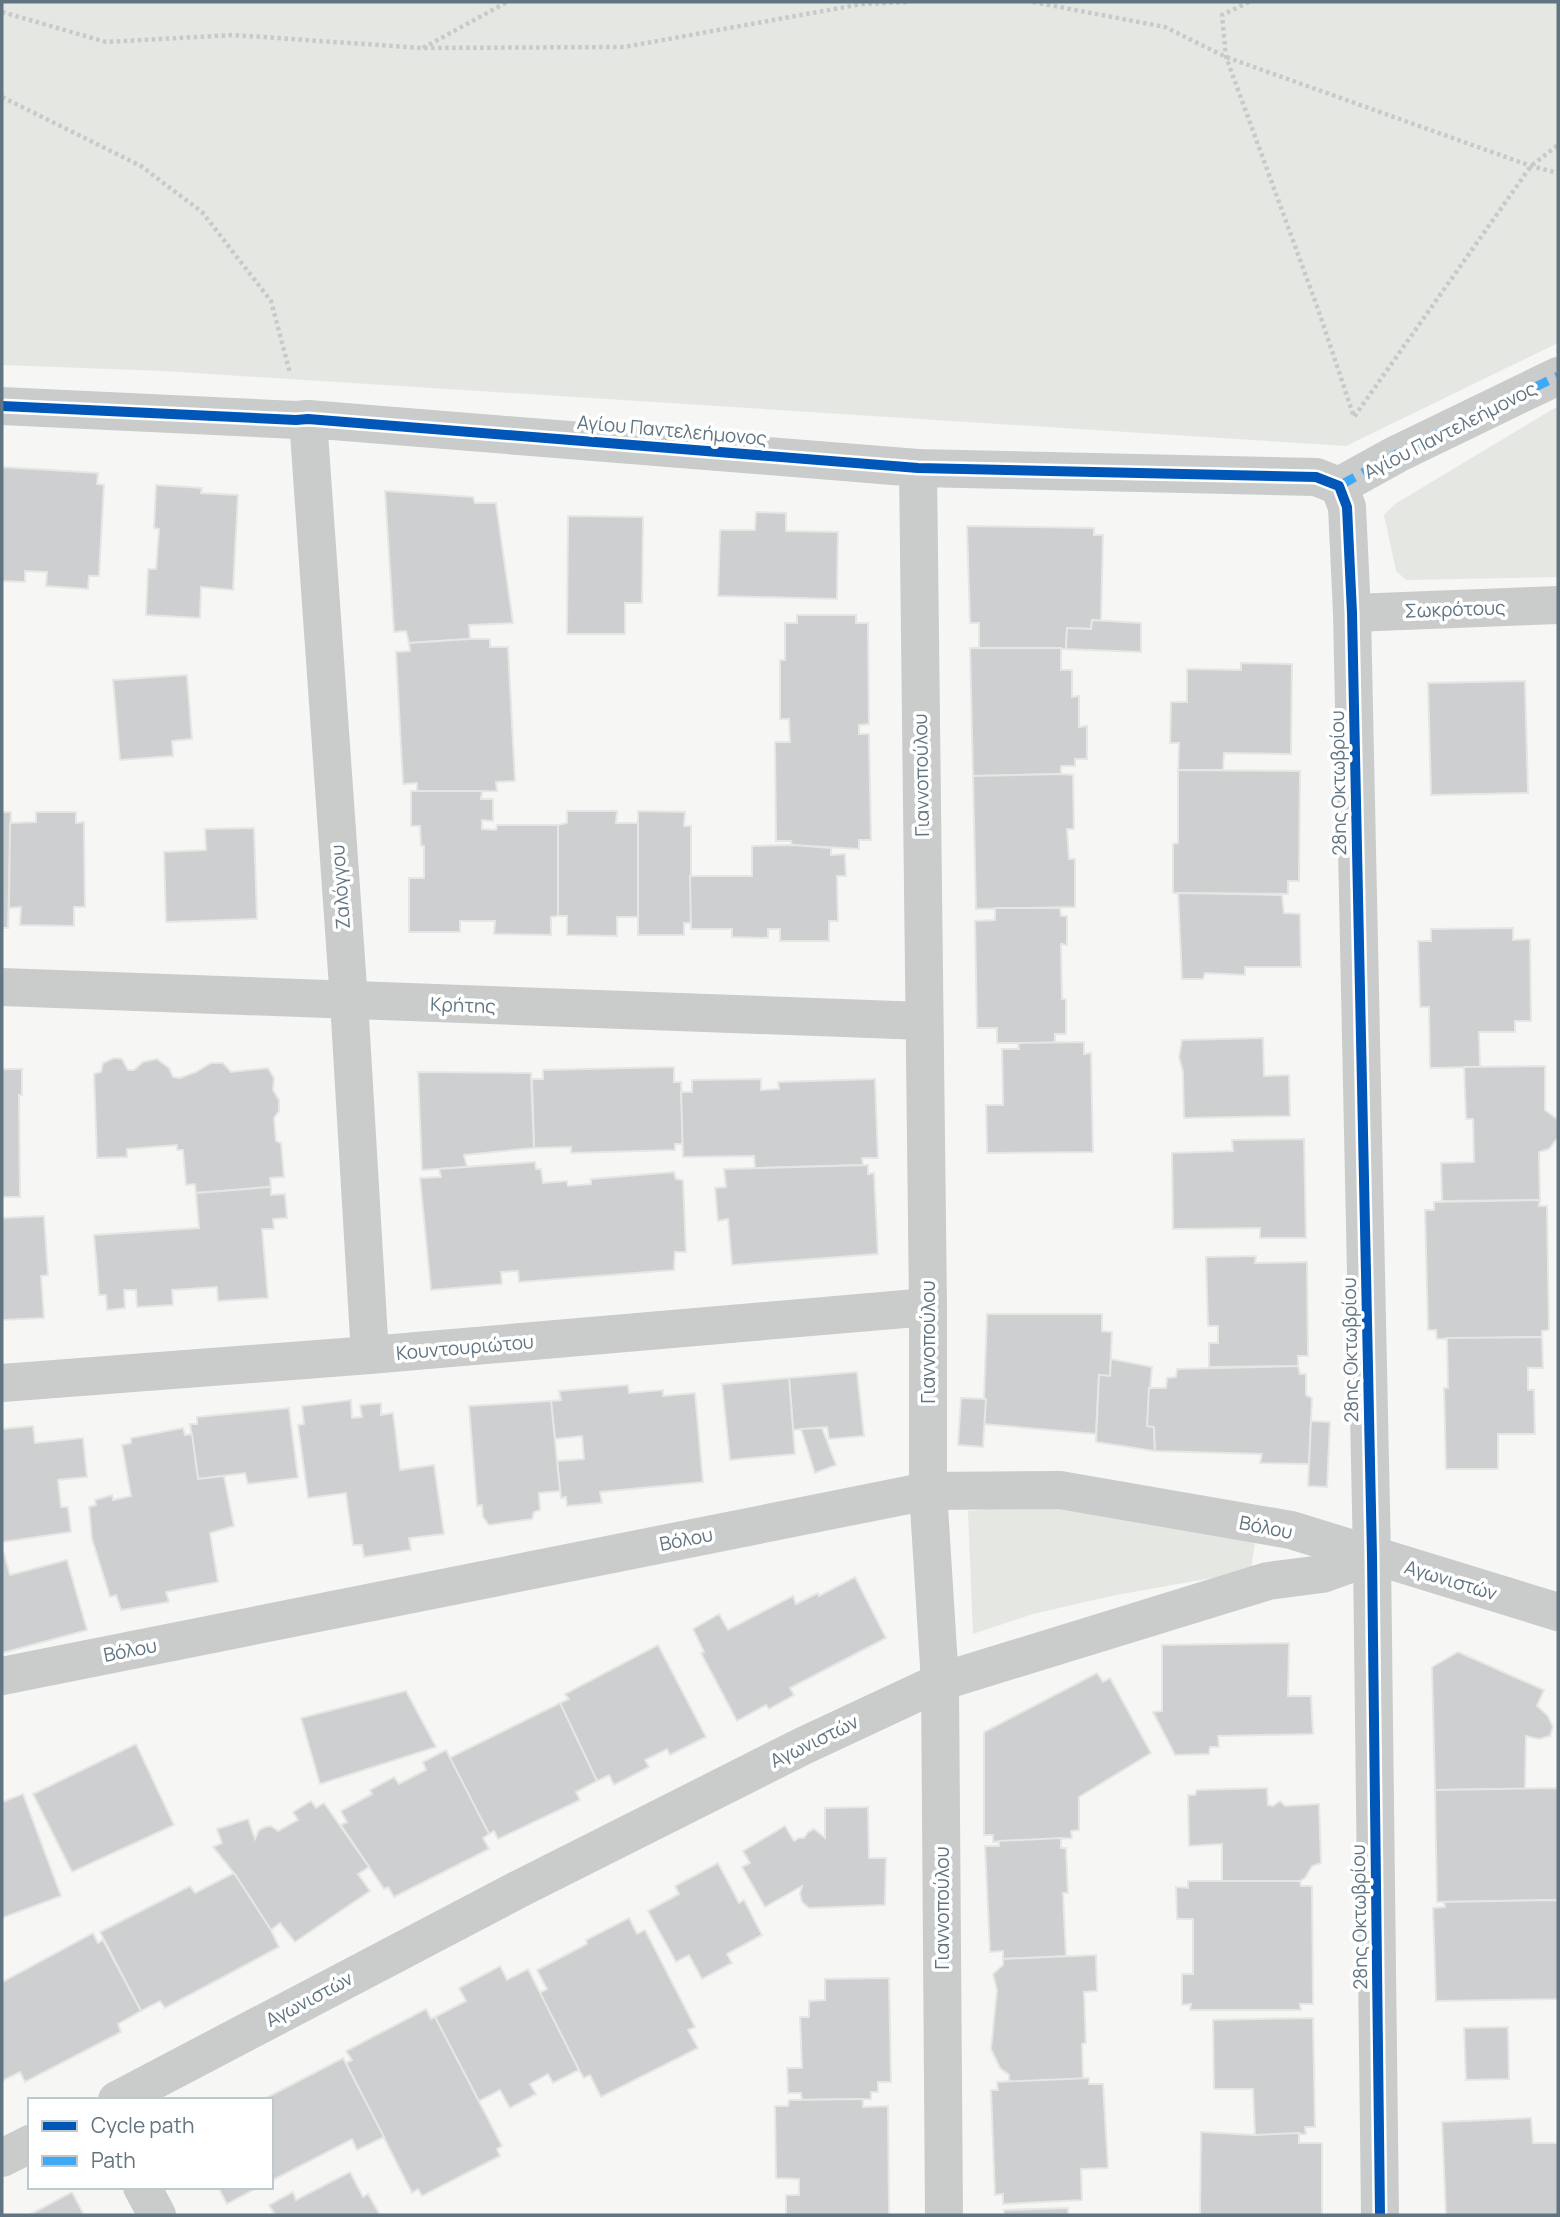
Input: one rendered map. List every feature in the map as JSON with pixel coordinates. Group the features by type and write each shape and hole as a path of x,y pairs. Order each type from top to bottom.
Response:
{"street":[{"name":"Αγίου Παντελεήμονος","path":"2,406 302,420 918,468 1316,477 1339,486 1397,454 1558,376"},
{"name":"Ζαλόγγου","path":"302,420 349,1001 370,1354"},
{"name":"Γιαννοπούλου","path":"918,468 928,1491 940,1682 944,2215"},
{"name":"28ης Οκτωβρίου","path":"1339,486 1348,507 1352,613 1372,1556 1380,2215"},
{"name":"Σωκρότους","path":"1352,613 1558,605"},
{"name":"Κρήτης","path":"2,986 923,1021"},
{"name":"Κουντουριώτου","path":"2,1383 928,1307"},
{"name":"Βόλου","path":"2,1676 928,1491 1060,1490 1291,1530 1372,1556"},
{"name":"Αγωνιστών","path":"121,2098 534,1882 803,1746 940,1682 1268,1581 1322,1574 1372,1556 1558,1612"},
{"path":"2,2158 28,2145"},
{"path":"143,2189 157,2215"}],"path":[{"path":"422,48 507,2"},
{"path":"2,12 106,41 233,35 422,48 624,47 862,4 907,2"},
{"path":"1033,2 1165,27 1226,57 1531,166 1558,173"},
{"path":"1249,2 1222,15 1226,57 1318,309 1354,417 1531,166 1558,145"},
{"path":"2,97 141,166 202,212 271,301 302,420"}],"shaded area":[{"path":"2,2 1558,2 1558,343 1346,446 163,371 2,365"},
{"path":"1558,406 1558,577 1406,580 1396,571 1384,515 1395,504"},
{"path":"1031,1505 1256,1535 1251,1571 1116,1595 1033,1614 973,1634 968,1511"}],"building":[{"path":"2,467 98,473 97,484 104,485 99,576 89,576 88,589 46,586 47,572 25,571 25,582 2,581"},
{"path":"156,485 202,488 201,493 238,495 233,590 201,587 200,618 146,615 148,569 156,569 159,529 154,528"},
{"path":"385,491 473,497 475,503 496,503 513,623 469,625 470,639 409,643 406,631 394,632"},
{"path":"756,512 786,513 786,531 838,532 837,599 718,596 720,530 755,530"},
{"path":"568,516 643,517 642,603 625,603 625,634 567,634"},
{"path":"967,526 1094,528 1094,535 1103,535 1101,621 1092,620 1091,629 1067,628 1066,649 979,648 979,623 970,623"},
{"path":"797,615 856,615 856,623 868,623 869,724 859,725 859,734 869,734 871,840 859,840 859,849 792,845 791,841 776,841 775,742 790,742 789,719 780,719 780,660 785,660 785,623 797,623"},
{"path":"1092,620 1141,623 1141,652 1066,649 1067,628 1091,629"},
{"path":"490,639 490,647 508,647 515,781 496,782 497,791 417,792 417,783 403,784 396,652 410,651 409,643"},
{"path":"970,648 1061,648 1061,670 1072,670 1072,697 1079,696 1079,727 1087,726 1087,759 1075,759 1075,766 1061,766 1061,774 973,776"},
{"path":"1241,663 1292,664 1291,754 1224,753 1223,770 1178,770 1179,743 1170,743 1171,702 1187,702 1187,669 1241,670"},
{"path":"187,675 192,739 172,741 173,756 120,760 113,680"},
{"path":"1525,681 1528,793 1431,795 1428,683"},
{"path":"1178,770 1300,771 1299,881 1288,881 1288,894 1173,893 1173,844 1178,843"},
{"path":"1073,775 1074,829 1067,829 1069,859 1075,859 1075,907 976,909 973,776"},
{"path":"411,791 482,791 481,799 493,799 493,821 482,820 482,829 496,830 497,825 558,825 558,916 551,917 551,935 494,934 495,921 460,921 460,932 409,932 409,878 424,878 424,846 421,846 420,826 411,826"},
{"path":"567,811 617,811 616,823 638,823 638,917 617,917 617,936 567,935 567,916 558,916 558,825 567,823"},
{"path":"638,811 685,812 684,826 691,826 691,923 684,923 684,935 638,935"},
{"path":"2,812 11,812 8,928 2,928"},
{"path":"36,812 76,812 76,823 84,822 85,907 74,907 74,926 20,925 21,907 9,908 10,823 36,822"},
{"path":"254,828 257,919 166,922 164,852 206,850 205,829"},
{"path":"752,846 831,848 831,855 845,854 846,876 837,876 838,921 829,921 829,941 780,941 780,929 768,929 768,938 732,937 732,929 691,929 690,876 752,876"},
{"path":"1178,893 1282,895 1284,913 1300,914 1301,967 1245,967 1245,975 1205,973 1203,979 1182,979"},
{"path":"995,908 1060,908 1061,916 1067,916 1067,945 1061,944 1066,1034 1055,1034 1055,1043 997,1043 997,1028 977,1028 975,921 995,920"},
{"path":"1513,928 1513,940 1530,939 1531,1021 1515,1021 1515,1032 1479,1032 1480,1067 1430,1068 1429,1007 1420,1007 1418,941 1431,941 1431,929"},
{"path":"1263,1038 1264,1076 1289,1075 1290,1116 1184,1118 1183,1072 1179,1057 1182,1040"},
{"path":"1084,1042 1084,1054 1091,1053 1093,1152 987,1153 986,1105 1003,1105 1002,1049 1019,1049 1018,1043"},
{"path":"114,1058 122,1059 128,1070 134,1070 143,1062 157,1059 169,1068 173,1077 180,1078 211,1063 223,1063 231,1072 268,1068 274,1078 273,1090 279,1100 279,1111 274,1118 276,1141 281,1143 284,1177 270,1178 271,1187 196,1193 195,1184 186,1185 183,1150 177,1150 177,1145 127,1149 127,1157 97,1158 94,1074 101,1072 103,1063"},
{"path":"1545,1066 1545,1110 1557,1119 1558,1137 1549,1149 1539,1152 1540,1200 1442,1201 1441,1163 1474,1162 1473,1119 1466,1119 1464,1067"},
{"path":"674,1067 674,1082 681,1082 683,1144 675,1144 675,1150 571,1153 571,1147 534,1148 532,1079 543,1079 543,1070"},
{"path":"2,1069 22,1069 22,1095 19,1095 20,1197 2,1197"},
{"path":"418,1072 531,1073 534,1148 464,1155 467,1167 422,1170"},
{"path":"761,1079 761,1090 779,1089 778,1082 875,1079 878,1158 862,1158 863,1165 755,1168 754,1156 683,1157 681,1092 692,1092 692,1080"},
{"path":"1304,1139 1306,1238 1260,1238 1260,1228 1173,1229 1172,1153 1233,1151 1232,1140"},
{"path":"535,1162 536,1169 541,1169 543,1183 567,1181 568,1186 591,1184 591,1179 674,1172 676,1179 683,1180 686,1252 675,1252 674,1270 519,1282 518,1271 501,1272 502,1284 431,1290 420,1178 441,1177 439,1169"},
{"path":"868,1165 868,1174 874,1173 878,1254 732,1265 728,1219 718,1221 715,1188 726,1187 724,1169"},
{"path":"271,1187 271,1195 285,1194 287,1218 273,1219 274,1229 262,1229 268,1298 218,1301 217,1287 172,1290 173,1305 137,1307 136,1290 124,1290 125,1308 107,1310 106,1295 99,1295 94,1235 199,1228 196,1193"},
{"path":"1540,1200 1539,1206 1547,1206 1549,1330 1542,1331 1542,1337 1437,1339 1436,1330 1428,1330 1425,1210 1434,1210 1434,1202"},
{"path":"44,1216 48,1275 41,1276 44,1318 2,1320 2,1218"},
{"path":"1256,1256 1255,1263 1307,1262 1308,1356 1298,1356 1298,1366 1209,1367 1209,1343 1218,1343 1218,1326 1208,1326 1206,1257"},
{"path":"987,1314 1102,1314 1102,1331 1112,1332 1110,1376 1099,1375 1096,1434 983,1424"},
{"path":"1542,1337 1543,1368 1528,1368 1528,1390 1534,1390 1535,1434 1498,1434 1498,1469 1446,1469 1444,1388 1448,1388 1447,1338"},
{"path":"1111,1359 1152,1367 1147,1426 1154,1427 1155,1451 1096,1442 1099,1375 1110,1376"},
{"path":"1298,1366 1300,1374 1306,1374 1306,1395 1312,1398 1309,1464 1260,1463 1262,1454 1155,1451 1154,1427 1147,1426 1149,1388 1166,1388 1167,1378 1176,1377 1177,1369"},
{"path":"857,1372 864,1436 829,1439 827,1427 793,1430 789,1378"},
{"path":"789,1378 795,1454 730,1460 722,1384"},
{"path":"628,1385 629,1393 663,1390 663,1396 695,1393 703,1482 600,1492 602,1503 567,1506 566,1497 561,1498 557,1461 584,1459 582,1436 555,1439 551,1401 561,1400 559,1391"},
{"path":"961,1398 986,1399 983,1447 958,1445"},
{"path":"351,1400 352,1418 362,1417 360,1405 381,1403 381,1415 393,1413 400,1470 434,1465 444,1534 409,1538 411,1550 364,1557 362,1545 353,1545 346,1493 308,1498 298,1425 304,1424 302,1406"},
{"path":"551,1401 560,1491 539,1493 540,1510 534,1512 532,1519 489,1525 483,1517 482,1505 477,1506 469,1406"},
{"path":"289,1408 298,1478 248,1484 245,1473 198,1479 190,1424 197,1424 197,1417"},
{"path":"1311,1421 1330,1422 1327,1487 1308,1486"},
{"path":"33,1426 35,1443 83,1438 87,1477 58,1480 61,1507 68,1507 71,1532 2,1542 2,1429"},
{"path":"183,1428 185,1435 192,1434 198,1479 224,1476 234,1526 210,1533 218,1582 166,1592 169,1602 121,1610 116,1595 110,1597 92,1539 89,1507 96,1505 95,1500 112,1495 113,1500 131,1496 122,1445 131,1443 131,1438"},
{"path":"822,1428 836,1465 815,1473 801,1429"},
{"path":"4,1553 10,1575 67,1560 87,1630 2,1653"},
{"path":"855,1577 886,1638 790,1688 794,1695 769,1709 766,1705 737,1721 701,1653 704,1652 693,1629 719,1614 728,1630 793,1596 796,1604 818,1593 819,1596"},
{"path":"1289,1643 1288,1696 1311,1696 1313,1734 1218,1736 1219,1747 1210,1747 1209,1754 1175,1755 1153,1712 1162,1711 1162,1645"},
{"path":"658,1645 706,1737 670,1755 667,1749 645,1760 649,1767 614,1785 609,1775 597,1781 560,1703 569,1699 565,1694"},
{"path":"1458,1652 1544,1690 1537,1706 1548,1716 1553,1727 1550,1736 1539,1739 1526,1736 1525,1789 1435,1790 1432,1667"},
{"path":"1097,1673 1103,1682 1110,1678 1151,1753 1079,1797 1079,1830 1071,1831 1072,1838 993,1842 993,1835 984,1835 984,1732"},
{"path":"406,1691 436,1747 320,1784 301,1718"},
{"path":"560,1703 597,1781 576,1792 580,1800 498,1839 494,1831 489,1834 449,1758"},
{"path":"136,1744 174,1825 72,1872 33,1794"},
{"path":"446,1750 489,1834 483,1838 489,1849 394,1897 388,1887 384,1889 341,1825 347,1822 341,1811 372,1794 370,1790 394,1777 399,1784 426,1770 423,1762"},
{"path":"1267,1788 1268,1805 1273,1806 1280,1801 1285,1806 1319,1804 1321,1863 1312,1866 1300,1881 1222,1881 1222,1844 1189,1846 1188,1795 1195,1795 1197,1790"},
{"path":"1558,1788 1558,1900 1437,1902 1435,1790"},
{"path":"23,1794 61,1896 2,1918 2,1802"},
{"path":"311,1801 316,1808 324,1803 369,1867 358,1874 370,1891 295,1942 280,1923 271,1930 234,1873 213,1847 222,1843 217,1829 248,1819 255,1839 259,1830 265,1827 271,1826 278,1831 298,1820 293,1812"},
{"path":"868,1807 869,1858 886,1858 885,1905 809,1908 802,1902 802,1886 765,1907 742,1867 750,1863 743,1851 785,1826 794,1841 804,1838 814,1829 825,1838 825,1808"},
{"path":"1061,1838 1061,1848 1066,1848 1068,1893 1063,1893 1066,1956 1003,1959 1003,1951 990,1952 985,1846 999,1846 999,1841"},
{"path":"718,1863 739,1903 744,1900 762,1935 727,1954 732,1963 702,1979 689,1955 676,1962 648,1911 679,1894 675,1886"},
{"path":"234,1873 279,1947 165,2008 160,2001 141,2011 100,1932 190,1886 195,1893"},
{"path":"1188,1881 1300,1881 1301,1886 1312,1886 1313,2004 1300,2004 1301,2010 1190,2010 1191,2004 1182,2005 1182,1974 1193,1974 1193,1919 1177,1919 1176,1887 1188,1888"},
{"path":"1558,1900 1558,1999 1436,2001 1433,1908 1445,1907 1444,1902"},
{"path":"629,1918 637,1934 645,1930 695,2027 688,2030 698,2048 601,2097 590,2075 584,2078 579,2070 540,1993 547,1989 537,1970"},
{"path":"93,1933 98,1943 103,1940 141,2011 118,2024 121,2032 25,2082 20,2072 2,2081 2,1982"},
{"path":"1096,1955 1097,1991 1084,1992 1086,2043 1082,2044 1083,2079 1009,2082 1009,2075 1000,2068 991,2049 997,1990 993,1974 1003,1965 1003,1959"},
{"path":"500,1966 507,1980 528,1969 579,2070 553,2083 548,2074 530,2084 536,2094 510,2108 500,2090 479,2101 435,2017 466,2001 459,1988"},
{"path":"889,1978 891,2082 878,2082 878,2092 871,2092 871,2099 802,2100 801,2093 788,2093 787,2068 802,2068 800,2017 809,2017 809,2001 825,2000 825,1979"},
{"path":"426,2009 431,2019 435,2017 502,2146 497,2149 500,2156 422,2196 418,2189 412,2193 346,2063 352,2060 346,2051"},
{"path":"1313,2018 1315,2127 1305,2127 1306,2134 1255,2135 1253,2089 1214,2089 1213,2020"},
{"path":"1508,2027 1509,2079 1466,2080 1464,2028"},
{"path":"343,2058 384,2137 357,2150 352,2139 273,2180 273,2098 266,2098"},
{"path":"1089,2078 1089,2084 1103,2084 1108,2168 1081,2169 1082,2200 1003,2204 1003,2194 995,2195 991,2090 998,2090 997,2082"},
{"path":"863,2099 863,2107 888,2106 889,2215 786,2215 786,2195 799,2195 799,2179 776,2178 775,2106 788,2106 789,2100"},
{"path":"1531,2118 1533,2143 1558,2143 1558,2215 1446,2215 1442,2122"},
{"path":"1201,2132 1255,2135 1299,2133 1299,2143 1322,2143 1322,2215 1200,2215"},
{"path":"350,2172 363,2197 368,2194 380,2215 270,2215 274,2213 269,2205 293,2192 296,2200"},
{"path":"219,2189 255,2189 227,2204"},
{"path":"72,2192 84,2215 29,2215"},
{"path":"1068,2208 1068,2215 1004,2215 1004,2210"}],"marked path":[{"path":"1339,486 1397,454 1558,376"}],"cycle path":[{"path":"2,406 308,419 918,468 1316,477 1339,486 1347,507 1352,613 1372,1556 1380,2215"}]}
